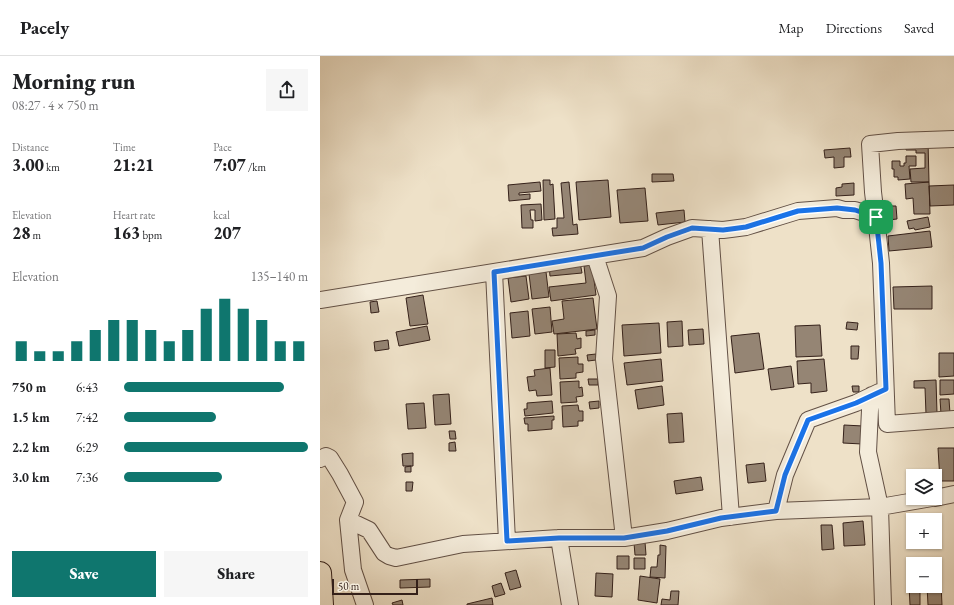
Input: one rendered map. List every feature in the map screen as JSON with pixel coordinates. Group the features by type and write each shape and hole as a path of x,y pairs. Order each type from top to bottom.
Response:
{"highway":[{"path":"320,573 322,605"}],"street":[{"path":"954,139 898,141 870,144 873,192 881,263 879,392 887,424 954,419"},
{"path":"320,300 643,248 692,228 723,230 746,227 798,211 837,208 855,210 876,217"},
{"path":"710,229 731,517"},
{"path":"595,256 608,296 604,359 624,538"},
{"path":"494,272 507,541"},
{"path":"879,392 870,410 868,452 880,507 883,605"},
{"path":"776,511 785,475 808,420 856,403 879,392"},
{"path":"320,460 326,456 330,458 355,502 348,520 353,570 365,605"},
{"path":"942,497 954,494"},
{"path":"348,520 369,530 384,553 396,558 463,544 559,538 624,538 667,531 721,518 776,511 880,507 906,502"},
{"path":"559,538 570,605"}],"building":[{"path":"928,141 929,182 911,182 910,169 925,168 925,153 916,153 916,150 906,150 906,142"},
{"path":"850,148 851,157 844,157 844,167 834,168 834,157 825,158 824,150"},
{"path":"906,156 916,156 916,166 909,166 910,179 898,180 898,177 894,177 892,161 900,161 900,166 904,166 904,163 906,163"},
{"path":"652,174 673,174 674,181 652,182"},
{"path":"543,180 550,180 550,185 553,184 555,219 544,220"},
{"path":"608,180 611,217 579,220 576,182"},
{"path":"540,182 541,191 519,193 519,195 530,194 530,199 509,201 508,185"},
{"path":"569,182 573,225 577,224 578,234 553,236 552,228 557,228 557,218 564,218 561,183"},
{"path":"929,182 930,214 914,214 913,198 906,199 905,184"},
{"path":"854,183 854,195 836,196 836,188 842,187 842,184"},
{"path":"954,185 954,205 930,206 929,186"},
{"path":"645,188 648,221 620,223 617,190"},
{"path":"541,204 542,220 535,221 535,210 530,210 531,220 533,220 533,228 522,228 521,205"},
{"path":"887,206 896,206 897,219 888,220"},
{"path":"684,210 685,222 658,225 656,213"},
{"path":"928,217 930,227 915,230 914,228 909,229 907,221"},
{"path":"930,231 932,247 889,251 888,236"},
{"path":"580,262 582,273 550,276 549,265"},
{"path":"592,265 596,295 551,301 549,287 586,283 584,266"},
{"path":"546,272 549,297 532,299 529,274"},
{"path":"526,276 529,299 511,302 508,278"},
{"path":"932,286 932,309 894,309 893,287"},
{"path":"423,295 428,324 410,326 406,298"},
{"path":"593,298 597,329 554,334 552,321 564,319 562,301"},
{"path":"377,301 379,312 371,313 370,302"},
{"path":"550,307 552,332 535,334 532,309"},
{"path":"528,311 530,336 512,338 510,313"},
{"path":"682,321 683,346 668,347 667,322"},
{"path":"847,322 858,323 857,330 846,329"},
{"path":"659,323 661,353 624,356 622,325"},
{"path":"820,325 822,356 796,357 795,326"},
{"path":"427,326 430,340 399,346 396,332"},
{"path":"703,329 704,344 689,345 688,330"},
{"path":"595,330 595,335 586,336 586,331"},
{"path":"576,333 577,339 581,338 581,348 575,349 576,354 558,356 557,334"},
{"path":"759,333 764,369 735,373 731,336"},
{"path":"388,340 389,349 375,351 374,342"},
{"path":"851,346 859,346 858,359 851,359"},
{"path":"545,350 555,350 555,367 545,368"},
{"path":"939,353 954,353 954,376 939,377"},
{"path":"596,354 596,360 588,361 587,355"},
{"path":"578,357 578,364 583,364 583,372 576,373 576,378 560,379 559,358"},
{"path":"661,359 663,381 627,385 624,363"},
{"path":"824,359 827,391 811,393 811,383 798,384 797,361"},
{"path":"791,366 794,387 771,390 768,369"},
{"path":"550,368 552,395 537,396 536,390 529,391 527,377 535,376 534,370"},
{"path":"588,379 598,379 598,385 589,385"},
{"path":"936,380 937,413 926,414 925,388 914,388 914,381"},
{"path":"940,380 954,380 954,394 940,395"},
{"path":"579,381 579,388 582,387 583,396 576,397 577,402 561,403 560,382"},
{"path":"662,386 664,405 638,409 635,390"},
{"path":"852,386 859,386 859,392 853,392"},
{"path":"449,394 451,424 435,425 433,395"},
{"path":"940,399 949,399 950,414 941,414"},
{"path":"552,401 553,413 525,416 524,409 527,409 527,403"},
{"path":"599,401 599,408 590,409 589,402"},
{"path":"424,403 426,428 408,429 406,404"},
{"path":"578,405 579,411 583,411 583,421 578,421 578,426 563,427 562,406"},
{"path":"682,413 684,442 669,443 667,414"},
{"path":"554,416 554,420 552,420 552,429 528,431 528,424 525,424 524,418"},
{"path":"844,425 863,426 862,444 843,443"},
{"path":"449,431 455,431 456,439 450,439"},
{"path":"455,442 456,451 449,451 449,443"},
{"path":"938,448 954,448 954,481 942,481 942,469 939,469"},
{"path":"413,453 413,466 403,466 402,454"},
{"path":"764,463 766,481 748,483 746,465"},
{"path":"411,466 411,472 405,472 405,467"},
{"path":"701,477 703,490 676,494 674,481"},
{"path":"406,482 413,482 412,491 406,491"},
{"path":"863,521 865,545 844,546 843,523"},
{"path":"821,525 832,525 834,549 822,550"},
{"path":"645,542 646,555 635,555 634,543"},
{"path":"660,545 666,546 665,578 650,577 651,567 657,567 658,555 660,555"},
{"path":"617,556 629,556 629,569 617,569"},
{"path":"634,558 645,558 645,569 634,569"},
{"path":"516,570 521,587 510,590 505,573"},
{"path":"596,573 613,574 612,597 595,596"},
{"path":"640,576 660,579 657,603 638,600"},
{"path":"430,579 430,587 400,588 400,580"},
{"path":"501,583 505,594 495,597 492,586"},
{"path":"671,591 679,591 678,605 661,605 662,599 670,600"},
{"path":"909,593 920,593 920,605 910,605"},
{"path":"927,593 941,593 942,605 928,605"},
{"path":"492,598 493,605 467,605 467,604"},
{"path":"402,600 403,605 393,605 392,603"}],"route":[{"path":"837,208 844,210 855,210 876,217 881,263 886,389 856,403 808,420 785,475 776,511 721,518 667,531 624,538 559,538 507,541 494,272 643,248 692,228 723,230 746,227 798,211 837,208"}]}
